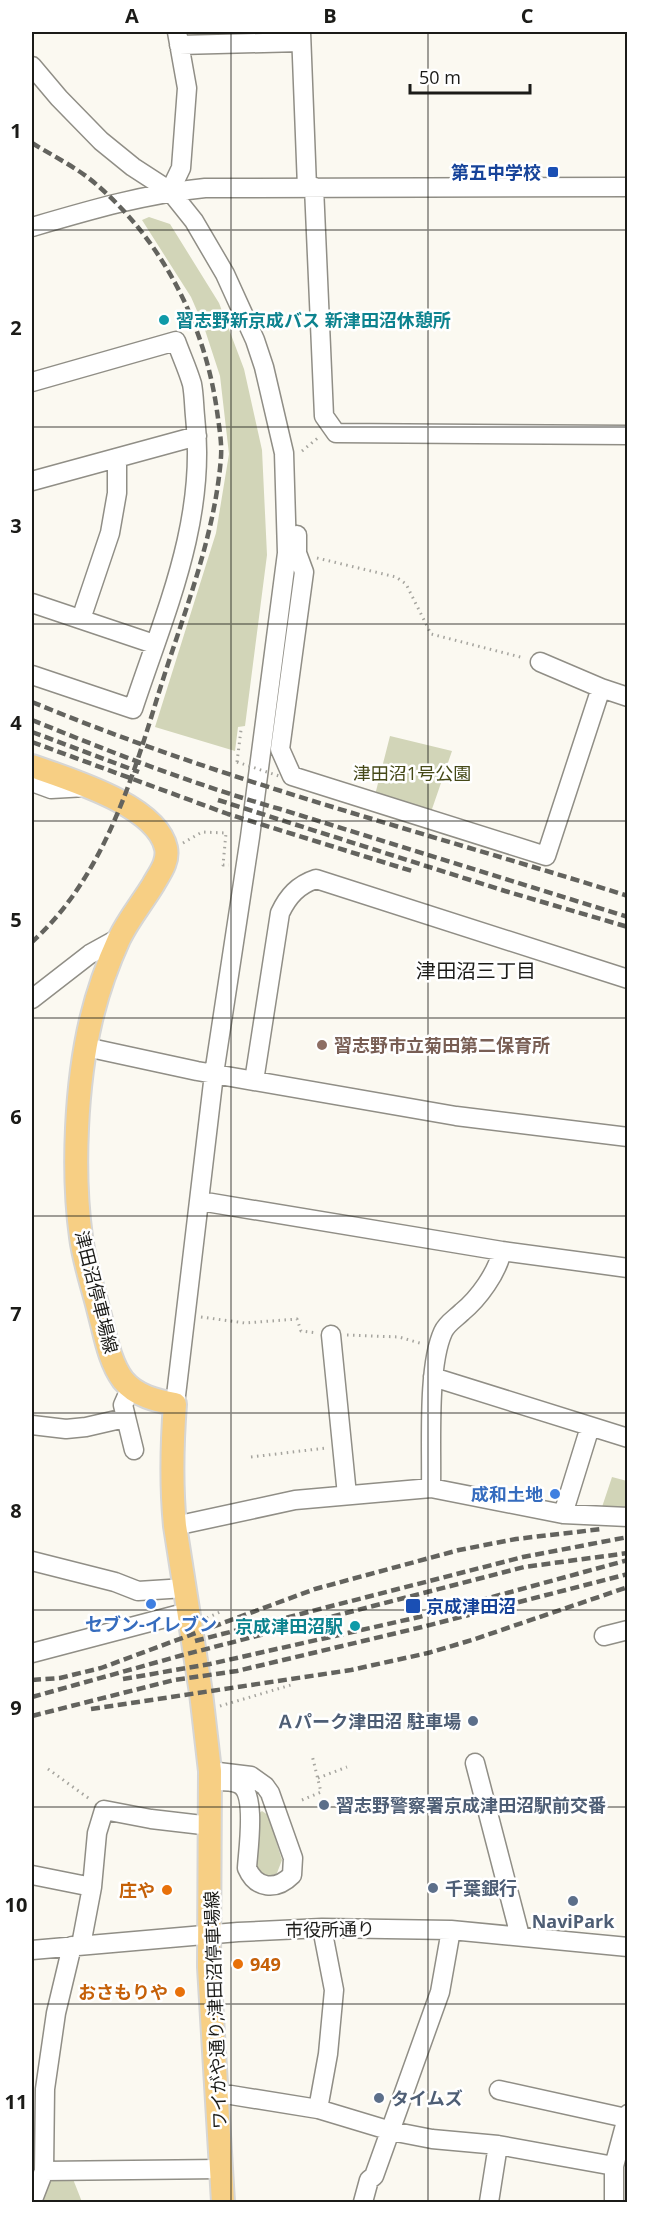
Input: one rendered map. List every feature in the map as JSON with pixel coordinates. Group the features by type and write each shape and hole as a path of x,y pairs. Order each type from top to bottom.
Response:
{"main road":[{"name":"津田沼停車場線","path":"38,773 88,787 137,811 161,834 166,848 167,859 160,874 119,938 91,1020 79,1099 77,1144 81,1238 109,1348 123,1380 131,1387"},
{"path":"131,1387 155,1400 176,1404 172,1445 172,1502 185,1588 196,1616 210,1776"},
{"name":"ワイがや通り;津田沼停車場線","path":"210,1776 209,1934 223,2202"}],"street":[{"path":"170,191 181,168 187,88 178,38 301,37 324,416 336,433 627,435"},
{"path":"32,66 101,141 133,167 170,191 194,221 240,305 264,367 284,453 287,553 250,837 214,1074 176,1404"},
{"path":"32,226 128,199 170,191 205,188 627,187"},
{"path":"32,382 176,341 192,385 197,436 197,484 184,555 133,710 32,675"},
{"path":"32,481 197,436"},
{"path":"284,453 294,467 297,553 304,572 280,749 292,776 546,856 600,688"},
{"path":"81,619 110,533 117,493 117,458"},
{"path":"32,603 154,644"},
{"path":"540,662 627,697"},
{"path":"254,1081 280,913 286,900 295,890 306,882 316,879 627,979"},
{"path":"32,999 90,954 119,938"},
{"path":"86,1047 214,1074 456,1116 627,1137"},
{"path":"200,1201 502,1251 627,1268"},
{"path":"430,1488 433,1377 437,1348 443,1331 449,1323 465,1311 496,1271 502,1251"},
{"path":"332,1335 346,1495"},
{"path":"433,1377 627,1438"},
{"path":"131,1387 123,1405 134,1450"},
{"path":"32,1425 76,1428 125,1418"},
{"path":"563,1514 590,1427"},
{"path":"175,1526 275,1503 430,1488 563,1514 627,1517"},
{"path":"32,1561 115,1582 138,1591 185,1588"},
{"path":"32,1653 196,1616"},
{"path":"604,1636 627,1630"},
{"path":"475,1762 520,1936"},
{"path":"210,1776 251,1776 265,1786 274,1802 293,1858 292,1875 285,1882 266,1886 251,1877 247,1868 250,1806 245,1789 238,1784 210,1776"},
{"path":"250,1806 260,1801 274,1802"},
{"path":"32,2202 44,2171 38,2088 56,2013 92,1887 97,1833 104,1810 151,1819 211,1826"},
{"path":"32,1875 92,1887"},
{"path":"318,2109 328,2054 334,1990 322,1928"},
{"name":"市役所通り","path":"32,1950 209,1934 322,1928 452,1930 627,1947"},
{"path":"363,2202 369,2180 374,2176 391,2131 440,1992 452,1930"},
{"path":"499,2090 627,2116 614,2202"},
{"path":"217,2095 231,2095 318,2109 391,2131 432,2139 498,2145 618,2171"},
{"path":"489,2202 498,2145"},
{"path":"44,2171 221,2169"}],"path":[{"path":"302,452 331,426"},
{"path":"307,556 396,577 406,584 431,634 540,662"},
{"path":"241,730 237,762 282,777"},
{"path":"180,845 202,832 226,833 223,865 230,866"},
{"path":"251,1457 342,1446"},
{"path":"196,1616 222,1611"},
{"path":"218,1707 291,1685"},
{"path":"302,1800 321,1792 312,1755"},
{"path":"318,1778 347,1767"},
{"path":"48,1768 104,1810"}],"green space":[{"path":"149,217 170,224 219,303 244,369 262,450 267,555 245,726 238,727 235,751 155,727 216,533 229,454 220,376 204,327 191,297 142,220"},
{"name":"津田沼1号公園","path":"390,736 452,751 431,812 375,795"},
{"path":"612,1477 627,1481 627,1508 602,1507"},
{"path":"262,1811 268,1815 282,1860 277,1873 272,1876 262,1874 256,1866 258,1814"},
{"path":"71,2174 82,2202 37,2202 47,2176"}],"railway":[{"path":"32,143 97,185 142,232 161,259 191,317 202,347 217,411 221,451 218,487 205,546 126,793 96,858 78,888 57,916 32,942"},
{"path":"32,702 105,731 253,782 628,896"},
{"path":"32,720 217,790 628,917"},
{"path":"32,732 139,772"},
{"path":"32,742 228,814 412,871"},
{"path":"218,800 505,891 628,927"},
{"path":"32,1680 60,1678 101,1668 315,1589 459,1550 516,1539 602,1529"},
{"path":"195,1641 523,1557 628,1537"},
{"path":"32,1697 183,1655 524,1567 628,1553"},
{"path":"123,1679 210,1664 419,1617 628,1560"},
{"path":"32,1716 174,1680 237,1671 422,1627 628,1574"},
{"path":"91,1709 351,1670 428,1653 628,1587"}],"place":[{"name":"第五中学校","path":"553,172"},
{"name":"習志野新京成バス 新津田沼休憩所","path":"164,320"},
{"name":"習志野市立菊田第二保育所","path":"322,1045"},
{"name":"成和土地","path":"555,1494"},
{"name":"セブン-イレブン","path":"151,1604"},
{"name":"京成津田沼","path":"413,1606"},
{"name":"京成津田沼駅","path":"355,1626"},
{"name":"Ａパーク津田沼 駐車場","path":"473,1721"},
{"name":"習志野警察署京成津田沼駅前交番","path":"324,1805"},
{"name":"千葉銀行","path":"433,1888"},
{"name":"庄や","path":"167,1890"},
{"name":"NaviPark","path":"573,1901"},
{"name":"949","path":"238,1964"},
{"name":"おさもりや","path":"180,1992"},
{"name":"タイムズ","path":"379,2098"}],"district":[{"name":"津田沼三丁目","path":"476,970"}]}
